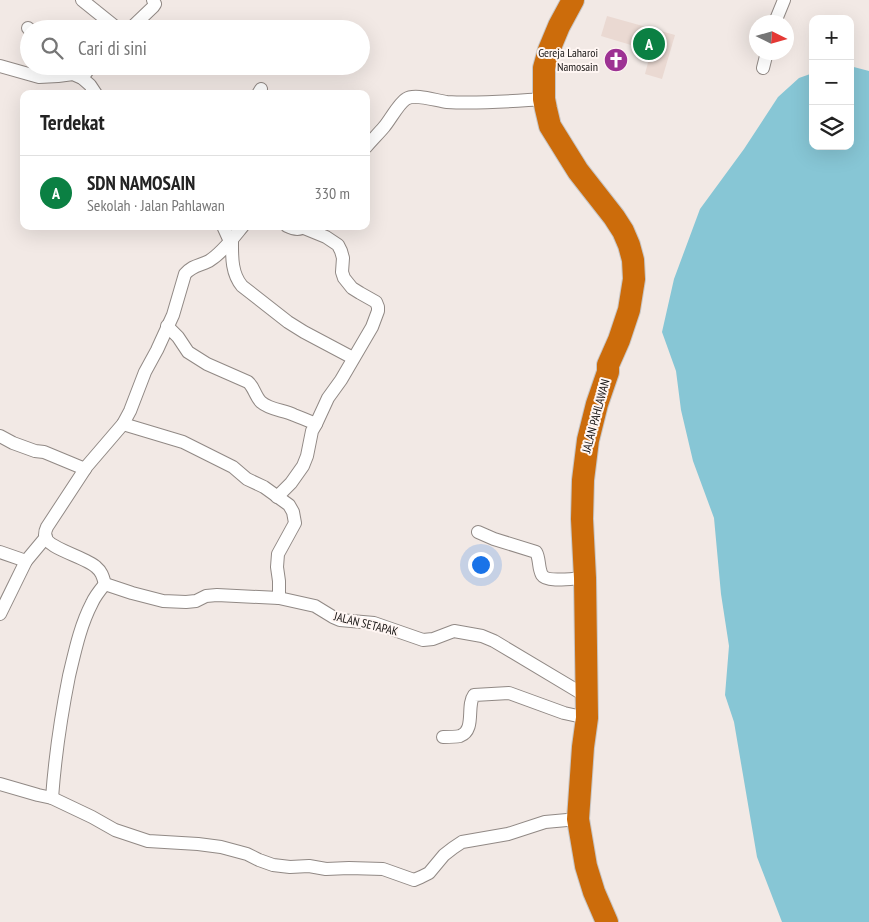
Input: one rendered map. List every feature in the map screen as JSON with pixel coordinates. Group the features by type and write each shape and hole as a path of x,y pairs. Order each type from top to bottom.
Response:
{"highway":[{"name":"JALAN PAHLAWAN","path":"573,0 549,50 544,68 544,99 550,126 578,171 614,216 624,232 633,260 634,279 629,310 608,365 608,372 588,440 583,480 582,519 587,707 578,819 586,866 594,892 607,922"}],"street":[{"path":"82,0 107,20"},
{"path":"139,20 153,6 154,0"},
{"path":"778,15 784,0"},
{"path":"763,68 765,60"},
{"path":"0,66 20,72"},
{"path":"32,75 39,77 64,75"},
{"path":"78,75 93,90"},
{"path":"370,142 401,103 411,97 447,102 482,103 544,99"},
{"path":"225,230 232,240 233,264 238,281 242,286 288,322 353,358"},
{"path":"52,798 64,702 75,651 87,612 105,584 103,575 89,561 52,545 46,540 47,527 93,458 123,424 178,300 185,274 196,265 209,261 232,240 239,230"},
{"path":"277,497 292,482 303,466 312,431 328,398 341,380 372,327 378,311 376,302 352,288 344,278 342,272 343,258 338,245 311,230"},
{"path":"167,326 178,337 188,352 253,386 256,395 262,403 316,424"},
{"path":"123,424 183,442 233,467 247,479 264,487 289,505 293,512 295,523 278,554 279,598"},
{"path":"0,436 36,452 44,452 85,469"},
{"path":"478,532 536,552 539,557 541,573 547,579 585,578"},
{"path":"0,614 26,561 46,537"},
{"path":"0,552 26,561"},
{"name":"JALAN SETAPAK","path":"105,584 164,601 196,601 206,596 217,595 279,598 315,606 340,620 374,623 423,640 433,639 454,631 482,636 494,642 587,707"},
{"path":"443,738 466,732 469,726 470,707 474,695 509,693 564,712 587,707"},
{"path":"0,784 52,798 115,830 148,841 221,847 247,854 273,865 290,867 309,866 326,869 383,869 414,880 429,873 444,855 462,842 508,834 545,822 578,819"}],"shaded area":[{"path":"607,16 675,35 662,79 645,74 651,51 601,36"}],"water":[{"path":"854,67 869,71 869,922 782,922 757,857 734,722 725,695 729,646 721,594 714,518 693,461 681,410 676,371 662,332 674,279 700,209 744,149 778,97 799,78 809,74 809,150 854,150"}],"place":[{"name":"SDN NAMOSAIN","path":"649,44"},
{"name":"Gereja Laharoi Namosain","path":"616,60"}]}
